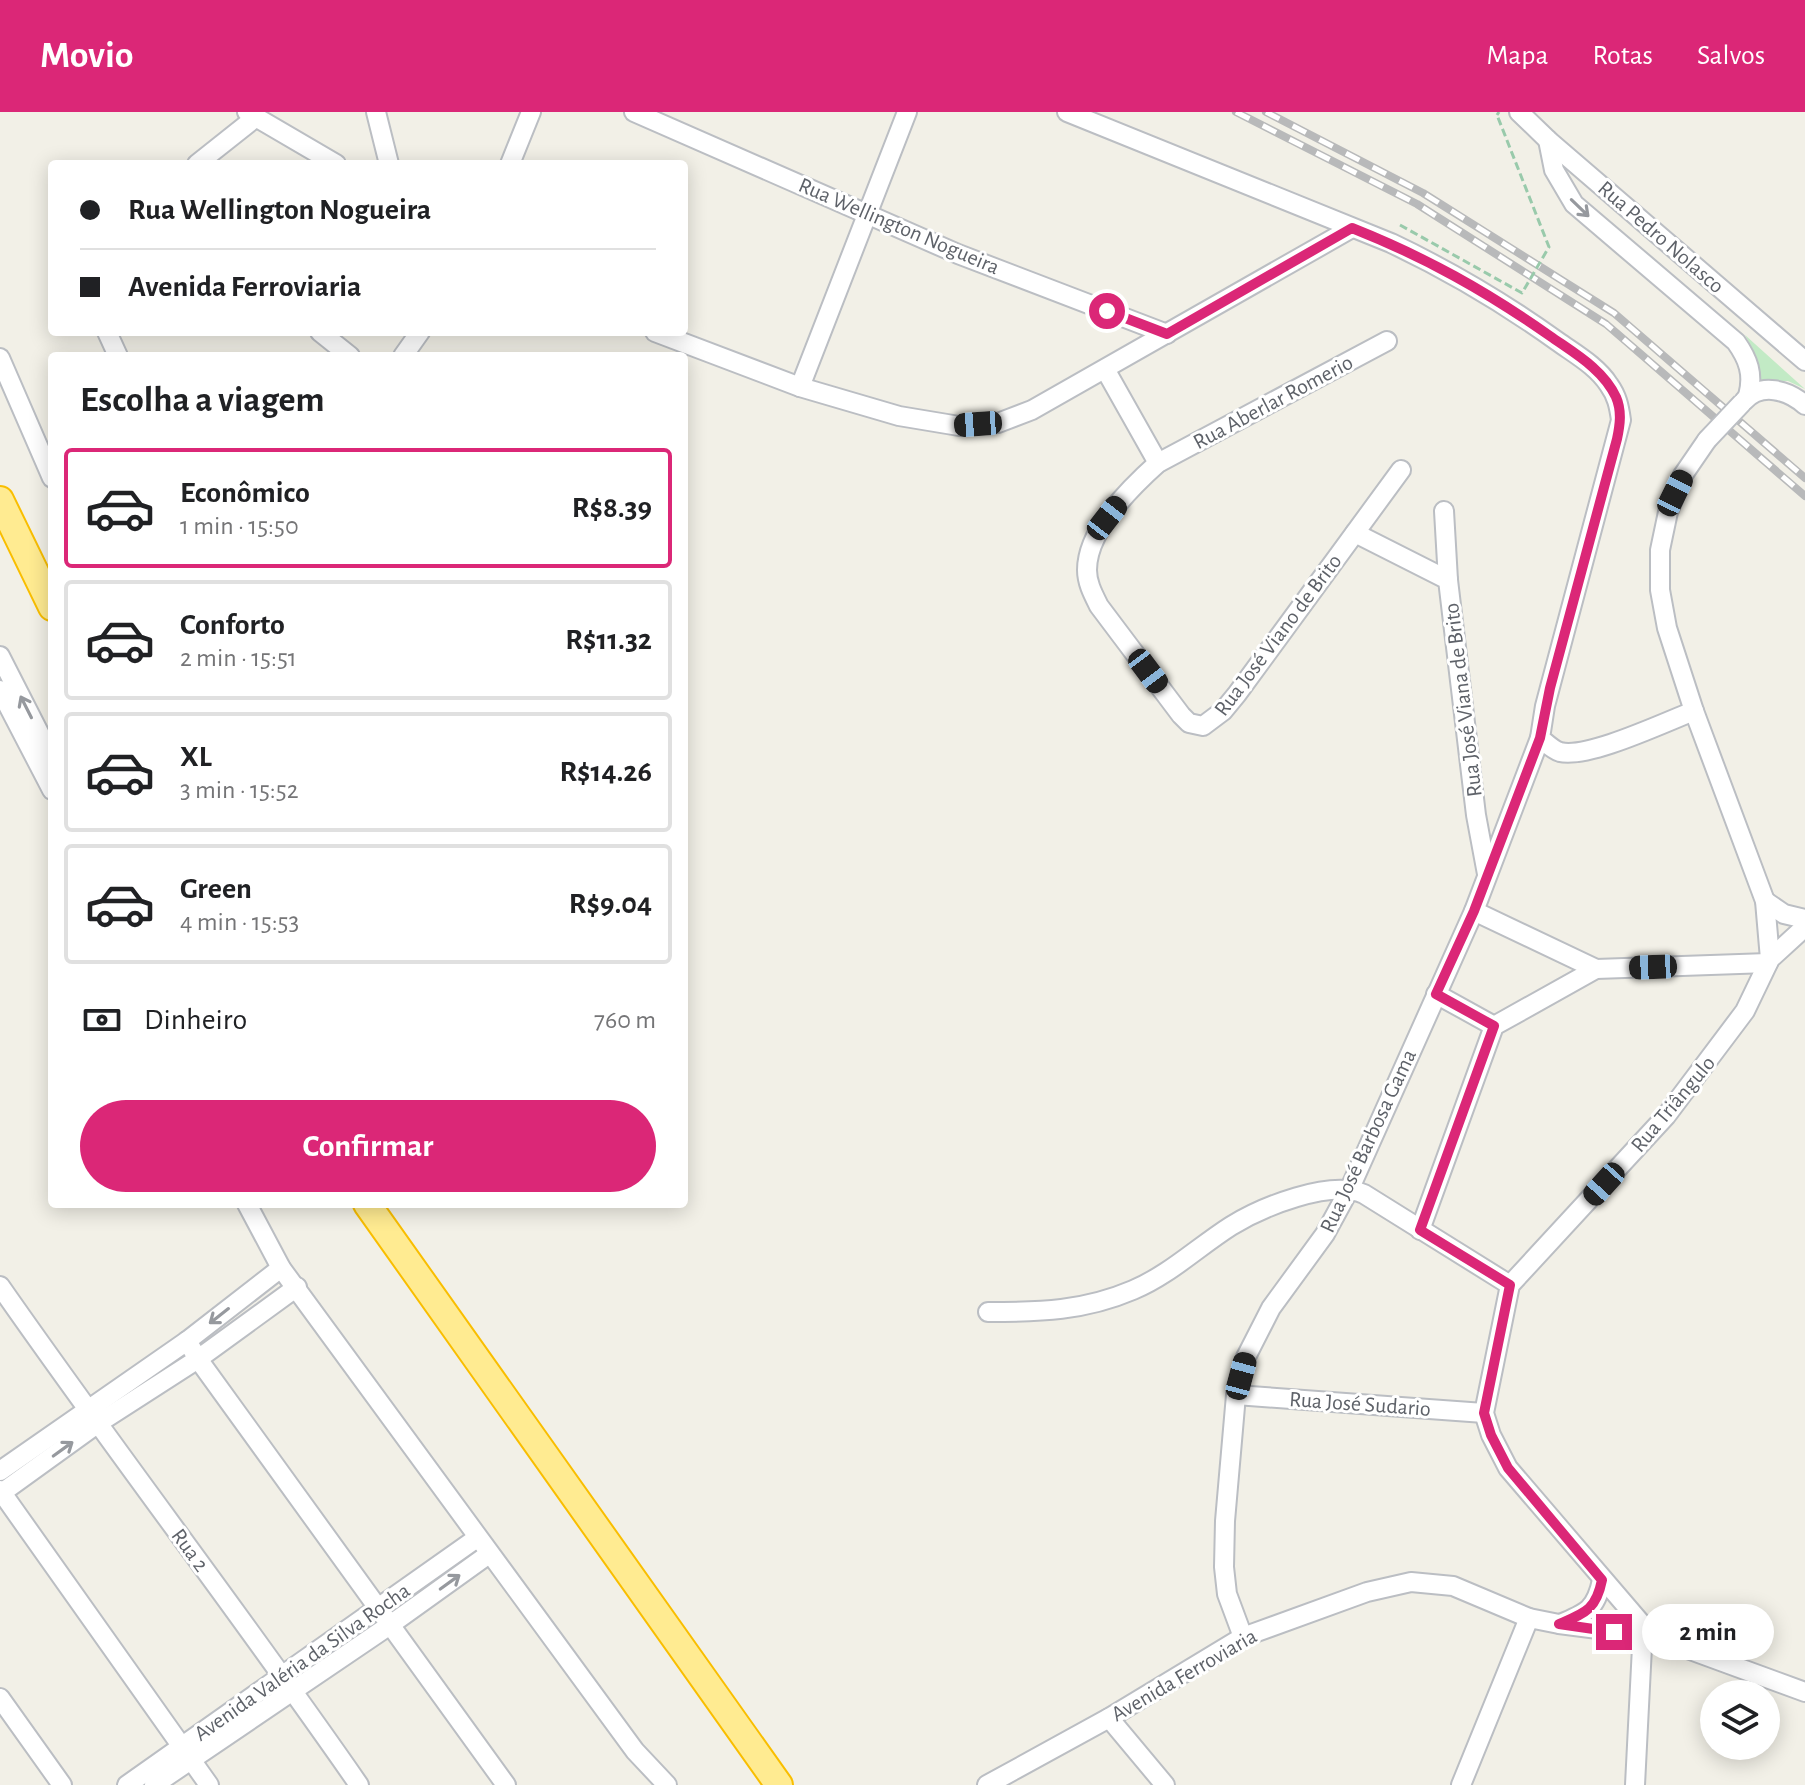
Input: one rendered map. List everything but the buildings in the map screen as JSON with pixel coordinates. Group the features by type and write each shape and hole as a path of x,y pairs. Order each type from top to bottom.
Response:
{"highway":[{"path":"0,500 48,599"},
{"path":"370,1208 779,1785"}],"street":[{"path":"376,112 388,160"},
{"path":"512,160 531,112"},
{"name":"Rua Wellington Nogueira","path":"634,112 958,254 1167,334"},
{"path":"800,387 907,112"},
{"path":"1067,112 1352,228"},
{"name":"Rua Pedro Nolasco","path":"1519,112 1548,140 1803,355"},
{"path":"201,160 251,115 329,160"},
{"path":"1548,140 1554,170 1574,204 1736,342 1752,378 1745,399"},
{"path":"666,336 800,387 899,416 959,426 998,423 1105,369 1352,228"},
{"name":"Rua José Barbosa Gama","path":"1243,1637 1227,1594 1224,1567 1236,1395 1246,1357 1257,1332 1325,1234 1350,1188 1474,911 1540,738 1554,671 1621,420 1618,400 1608,383 1591,365 1482,289 1440,266 1352,228"},
{"path":"325,336 345,352"},
{"name":"Rua Aberlar Romerio","path":"1158,463 1387,341"},
{"path":"0,358 48,469"},
{"path":"1105,369 1158,463"},
{"path":"1769,961 1765,901 1674,650 1660,590 1659,570 1663,531 1679,484 1707,440 1745,399 1763,390 1778,390 1796,397 1805,405"},
{"name":"Rua José Viano de Brito","path":"1158,463 1133,486 1107,518 1091,550 1087,570 1089,586 1099,606 1181,715 1196,726 1203,726 1223,711 1355,533"},
{"path":"1355,533 1401,470"},
{"path":"1444,511 1448,580"},
{"name":"Rua José Viana de Brito","path":"1355,533 1448,580 1474,801 1487,876"},
{"path":"0,656 48,750"},
{"path":"0,690 48,782"},
{"path":"1540,738 1557,752 1575,753 1600,747 1694,711"},
{"path":"1765,901 1784,914 1805,919"},
{"path":"1474,911 1596,969"},
{"path":"1420,1230 1494,1026 1596,969 1769,961 1805,927"},
{"name":"Rua Triângulo","path":"1510,1285 1666,1116 1745,1011 1769,961"},
{"path":"1436,994 1494,1026"},
{"path":"988,1312 1041,1312 1093,1305 1136,1289 1187,1258 1232,1225 1307,1194 1350,1188 1510,1285 1484,1413 1508,1468 1646,1633 1635,1785"},
{"path":"249,1208 281,1268 635,1751 667,1785"},
{"path":"209,1785 1,1492 281,1268"},
{"name":"Rua 2","path":"0,1286 359,1785"},
{"path":"0,1471 198,1359 297,1287"},
{"path":"187,1341 506,1785"},
{"name":"Rua José Sudario","path":"1236,1395 1484,1413"},
{"name":"Avenida Valéria da Silva Rocha","path":"288,1684 378,1609 477,1538"},
{"name":"Avenida Valéria da Silva Rocha","path":"127,1785 186,1753 288,1684 390,1625 489,1554"},
{"path":"1559,1624 1589,1610 1596,1602 1602,1580"},
{"name":"Avenida Ferroviaria","path":"987,1785 1109,1718 1243,1637 1367,1592 1411,1582 1453,1586 1529,1618 1646,1633 1805,1692"},
{"path":"1461,1785 1529,1618"},
{"path":"0,1698 62,1785"},
{"path":"1109,1718 1165,1785"},
{"name":"Avenida Valéria da Silva Rocha","path":"154,1785 186,1753"}],"path":[{"path":"1400,225 1522,293 1549,247 1498,114"}],"green space":[{"path":"1745,335 1805,389 1788,381 1760,381 1755,354"}],"railway":[{"path":"1236,112 1417,204 1606,324 1805,496"},
{"path":"1266,112 1423,193 1614,313 1805,478"}],"route":[{"path":"1107,311 1167,334 1352,228 1391,243 1482,289 1591,365 1608,383 1618,400 1621,420 1617,439 1545,706 1540,738 1474,911 1436,994 1494,1026 1420,1230 1510,1285 1484,1413 1508,1468 1602,1580 1596,1602 1589,1610 1559,1624 1614,1632"}]}
